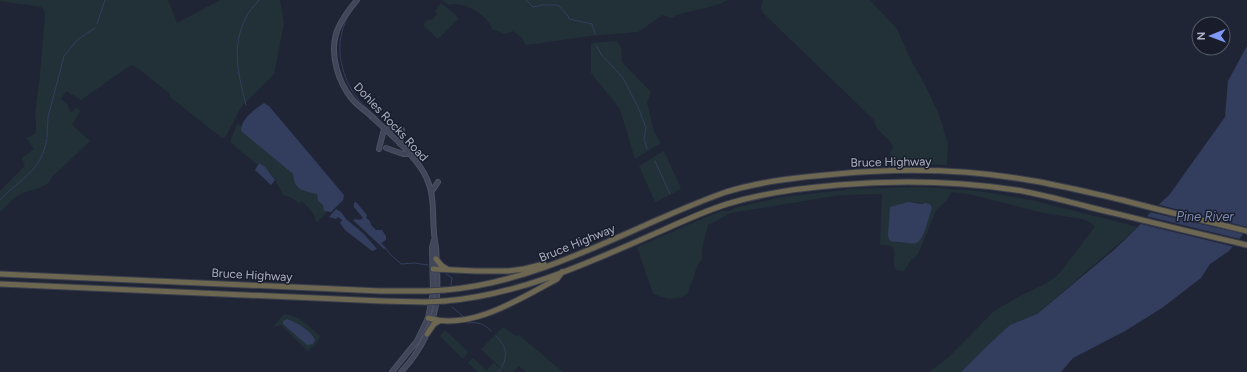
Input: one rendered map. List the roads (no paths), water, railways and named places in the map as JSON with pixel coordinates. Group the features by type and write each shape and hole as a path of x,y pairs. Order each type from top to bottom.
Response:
{"highway":[{"name":"Bruce Highway","path":"0,274 380,291 426,292 445,290 483,285 514,278 576,256 701,201 724,193 790,178 849,172 935,171 1003,176 1054,185 1247,231"},
{"name":"Bruce Highway","path":"0,284 382,302 425,302 472,298 528,284 562,272 704,212 727,204 749,198 821,186 895,182 978,185 1037,195 1247,245"},
{"path":"435,269 476,272 518,270 576,256"},
{"path":"436,259 442,266 448,269"},
{"path":"430,319 440,321 464,320 487,314 557,279 562,272"},
{"path":"427,334 434,324 440,321"}],"main road":[{"name":"Dohles Rocks Road","path":"357,0 341,22 336,33 334,60 340,79 348,94 400,144 423,171 432,190 434,208 434,239 436,247 435,269"},
{"path":"379,149 384,129 400,130 400,144"},
{"path":"386,148 403,154 409,154"},
{"path":"432,190 438,182"},
{"name":"Dohles Rocks Road","path":"401,372 415,354 427,334 437,297 432,247 434,239"},
{"name":"Dohles Rocks Road","path":"392,372 417,341 430,319"}],"water":[{"name":"Pine River","path":"1247,46 1247,228 1229,251 1210,264 1201,278 1162,308 1125,331 1073,358 1061,372 961,372 1010,325 1037,314 1114,250 1170,194 1225,117 1228,81"},
{"path":"264,103 269,106 344,195 343,200 331,212 324,211 323,205 318,201 317,194 304,191 297,187 293,174 241,131 243,123 246,119 252,112"},
{"path":"259,163 265,167 275,180 271,185 255,170"},
{"path":"356,202 367,215 366,218 370,221 371,225 376,230 382,230 386,236 386,240 381,243 386,248 384,249 353,220 360,220 363,218 354,207 354,203"},
{"path":"908,202 930,204 932,208 926,228 919,241 916,243 910,244 893,242 889,240 888,235 890,207"},
{"path":"336,209 364,234 377,249 372,251 345,230 340,223 342,220 338,217 336,219 329,217"},
{"path":"287,319 311,333 315,340 313,344 307,345 283,324 283,321"}],"waterway":[{"path":"97,24 105,0"},
{"path":"246,105 237,61 237,50 241,28 250,10 259,0"},
{"path":"360,0 353,8 345,23 340,43 341,63 352,91 360,102 378,118"},
{"path":"526,0 533,7 558,5 569,19 592,24 595,34"},
{"path":"47,137 48,117 64,56 77,40 95,28"},
{"path":"596,45 601,54 623,78 638,107 646,128 644,139 647,149"},
{"path":"0,200 35,168 44,151 47,139"},
{"path":"655,161 670,194"},
{"path":"385,248 401,264 414,263 428,265"},
{"path":"446,274 452,278 451,285"},
{"path":"452,307 464,317"},
{"path":"467,323 480,324 486,326 491,331"},
{"path":"496,336 503,344 505,349 504,362 499,372"}]}
